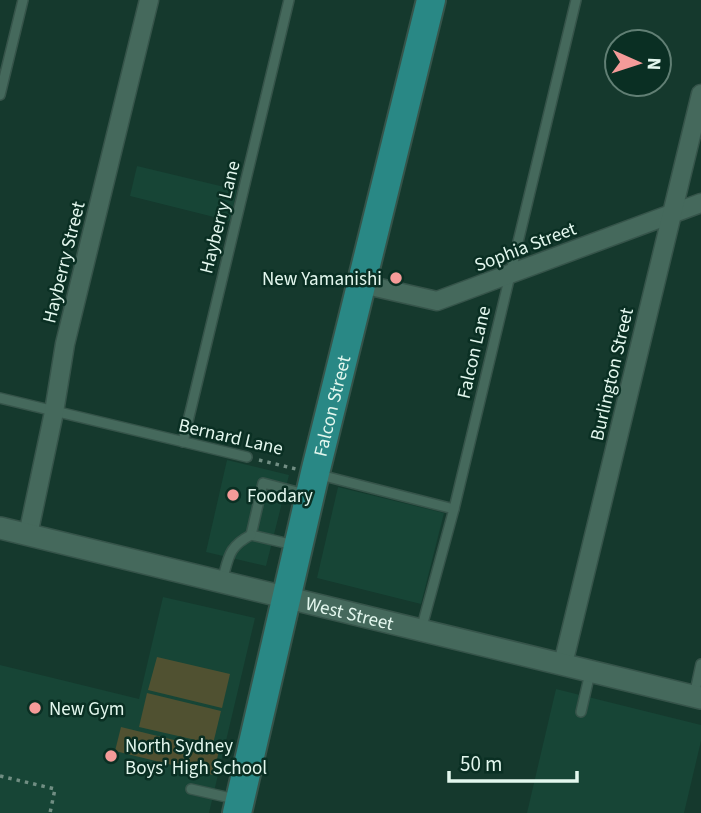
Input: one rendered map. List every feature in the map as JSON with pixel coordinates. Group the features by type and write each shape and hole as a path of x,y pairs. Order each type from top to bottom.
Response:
{"main road":[{"name":"Falcon Street","path":"238,807 312,484 431,0"}],"street":[{"name":"Hayberry Street","path":"27,535 54,412 65,344 149,0"},
{"name":"Burlington Street","path":"562,664 701,94"},
{"name":"Sophia Street","path":"362,284 437,301 701,203"},
{"name":"West Street","path":"0,528 697,697"}],"lane":[{"path":"0,95 23,0"},
{"name":"Hayberry Lane","path":"183,442 289,0"},
{"name":"Falcon Lane","path":"421,630 454,509 576,0"},
{"name":"Bernard Lane","path":"0,398 247,457"},
{"path":"251,535 263,483 312,484 454,509"},
{"path":"222,582 230,552 238,541 251,535 299,547"},
{"path":"697,697 701,664"},
{"path":"581,712 590,671"},
{"path":"191,789 238,807"}],"path":[{"name":"Bernard Lane","path":"247,457 312,484"},
{"path":"0,776 55,789 50,813"}],"shaded area":[{"path":"137,166 237,190 230,221 130,196"},
{"path":"227,460 289,475 266,566 206,552"},
{"path":"338,487 444,513 421,604 317,578"},
{"name":"North Sydney Boys' High School","path":"163,597 255,618 209,813 0,813 0,665 139,699"},
{"path":"157,657 230,674 222,708 148,690"},
{"path":"556,689 701,725 701,741 684,813 527,813"},
{"path":"147,693 221,711 213,744 139,727"},
{"path":"121,727 219,751 213,775 115,751"}],"place":[{"name":"New Yamanishi","path":"396,278"},
{"name":"Foodary","path":"233,495"},
{"name":"New Gym","path":"35,708"},
{"name":"North Sydney Boys' High School","path":"111,756"}]}
